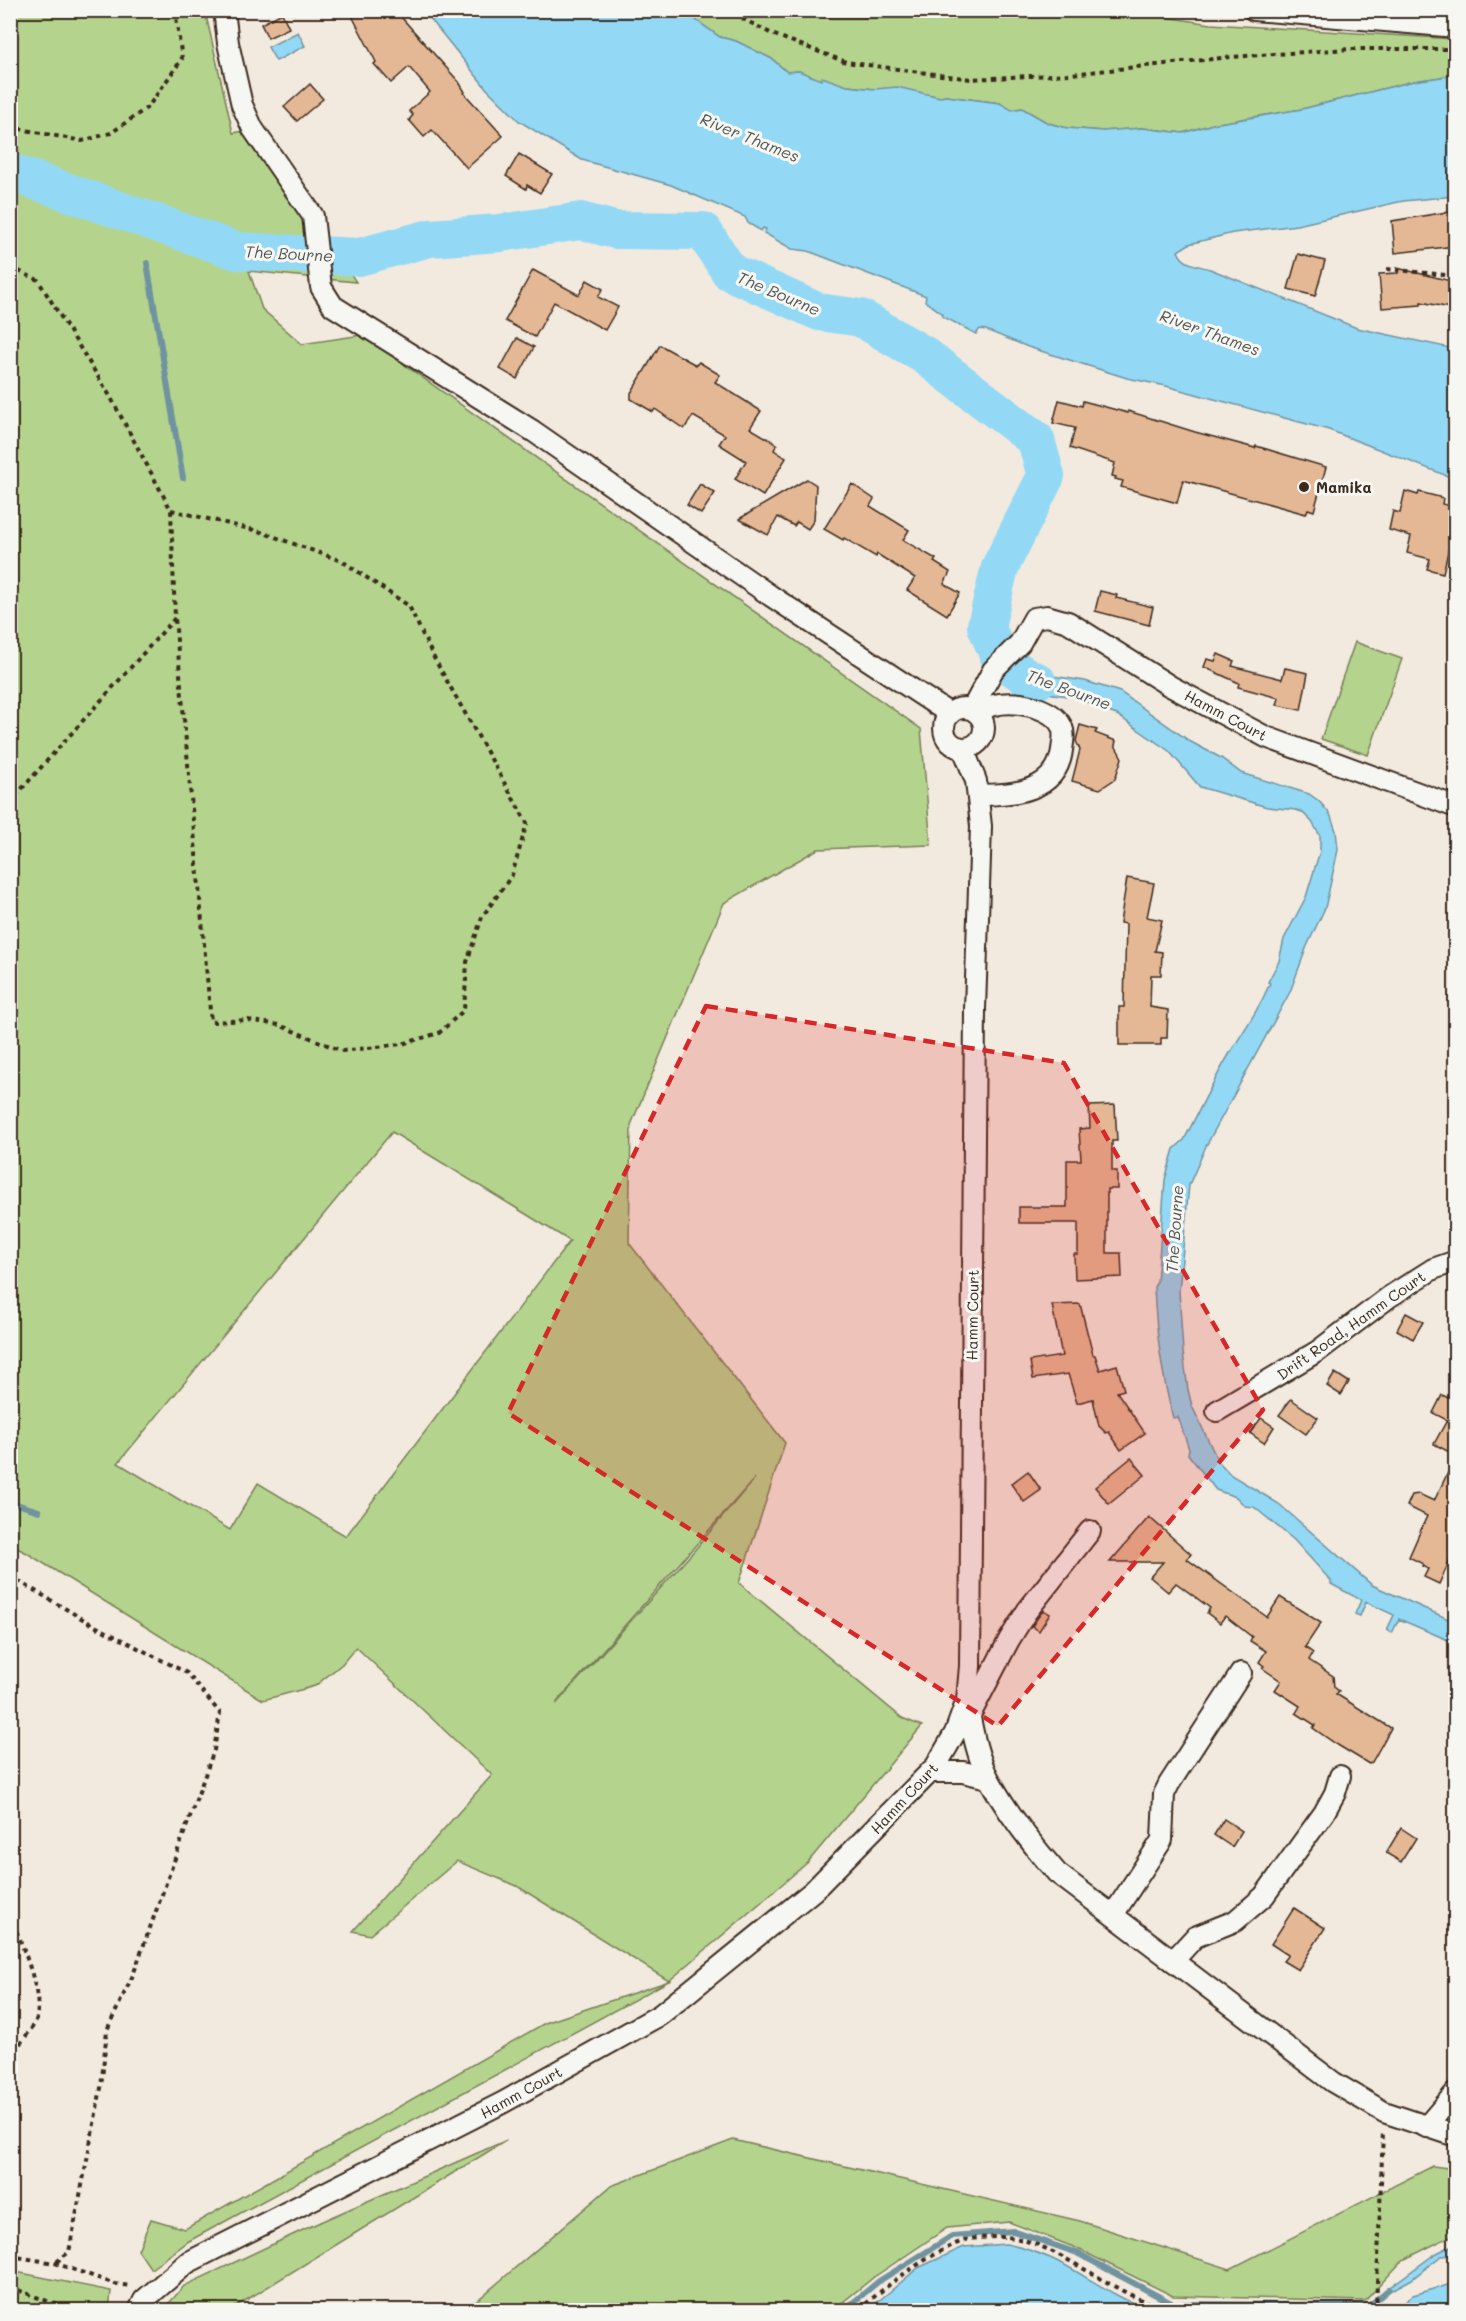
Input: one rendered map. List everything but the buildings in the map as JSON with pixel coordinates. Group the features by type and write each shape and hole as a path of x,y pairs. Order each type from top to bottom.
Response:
{"street":[{"path":"224,10 228,43 242,105 253,129 313,216 317,235 321,287 333,306 533,431 771,596 950,714"},
{"path":"1254,10 1455,27"},
{"name":"Hamm Court","path":"975,711 993,670 1020,643 1034,618 1047,616 1068,622 1170,686 1266,737 1455,807"},
{"path":"975,711 984,725 981,738 976,744 963,748 956,746 945,735 946,720 950,714 957,709 975,711 993,705 1012,703 1044,711 1058,721 1063,729 1064,740 1061,763 1055,773 1047,779 1030,789 1018,792 978,795"},
{"name":"Hamm Court","path":"139,2310 144,2300 187,2263 502,2103 660,2015 813,1891 936,1766 955,1734 968,1708 970,1666 975,1009 981,826 976,781 963,748"},
{"name":"Drift Road, Hamm Court","path":"1217,1411 1318,1352 1389,1297 1433,1269 1455,1261"},
{"path":"1090,1531 1027,1611 968,1708 974,1741 988,1778 1036,1850 1058,1873 1333,2082 1384,2112 1455,2136"},
{"path":"1113,1915 1162,1840 1164,1794 1169,1784 1240,1673"},
{"path":"930,1772 963,1772 988,1778"},
{"path":"1173,1961 1195,1937 1235,1921 1264,1896 1324,1813 1335,1793 1340,1776"},
{"path":"1426,2127 1455,2092"}],"path":[{"path":"10,127 82,141 111,133 148,107 182,59 175,10"},
{"path":"726,10 772,34 846,62 971,79 1071,74 1231,57 1349,49 1455,49"},
{"path":"10,267 38,280 110,396 171,510 175,618 211,1022 248,1020 279,1025 342,1051 402,1044 439,1033 464,1010 467,962 482,917 512,875 527,823 434,658 409,606 342,561 258,531 171,510"},
{"path":"1387,269 1455,276"},
{"path":"10,802 175,618"},
{"path":"10,1576 93,1625 187,1673 220,1713 214,1750 133,1975 107,2030 102,2088 69,2252 55,2263"},
{"path":"10,1914 28,1964 37,1998 37,2019 10,2056"},
{"path":"1376,2310 1384,2112"},
{"path":"859,2310 885,2286 963,2241 1006,2237 1029,2243 1064,2258 1118,2289 1167,2310 1177,2310"},
{"path":"10,2256 55,2263 115,2284 135,2286"},
{"path":"10,2287 71,2310"}],"highlighted area":[{"path":"706,1006 1064,1063 1263,1410 998,1726 508,1413"}],"green space":[{"path":"11,11 205,11 233,133 253,129 356,282 249,271 262,309 302,344 362,335 921,729 931,845 818,849 724,903 631,1125 629,1243 785,1443 739,1583 902,1718 922,1726 808,1862 669,1981 517,1886 457,1861 370,1935 353,1931 492,1775 356,1647 342,1664 315,1686 263,1700 11,1545","holes":["392,1132 570,1241 346,1536 258,1483 230,1530 118,1463","755,1478 693,1552 557,1703 557,1702"]},
{"path":"683,11 757,11 833,18 1152,15 1211,24 1455,39 1455,75 1414,81 1302,109 1213,124 1183,133 1142,128 1103,131 1067,128 1048,123 1022,108 1011,110 1000,103 940,97 897,88 875,89 847,86 821,80 799,71 787,72 772,59 736,41 720,37"},
{"path":"1355,642 1402,659 1368,755 1321,739"},
{"path":"669,1981 189,2241 151,2269 138,2250 151,2219 185,2229 545,2023"},
{"path":"507,2140 230,2310 163,2310 184,2286 320,2222"},
{"path":"733,2140 1080,2221 1230,2269 1433,2166 1455,2169 1455,2234 1403,2260 1365,2301 1173,2296 1076,2248 1009,2222 947,2228 874,2277 833,2310 466,2310 611,2186"},
{"path":"11,2271 111,2291 109,2310 11,2310"}],"water":[{"name":"River Thames","path":"424,11 683,11 720,37 736,41 772,59 787,72 799,71 821,80 822,77 847,86 875,89 897,87 940,97 1000,103 1012,110 1022,108 1048,123 1067,128 1103,131 1142,128 1183,133 1213,124 1302,109 1414,81 1455,75 1455,196 1403,201 1297,225 1233,233 1189,244 1178,251 1183,259 1191,264 1210,269 1357,328 1455,349 1455,479 1329,430 1166,386 1127,378 1028,347 986,330 980,329 976,334 942,316 943,314 925,301 926,296 808,251 792,249 764,233 766,229 763,228 761,231 748,223 745,217 671,185 582,160 519,121 486,88"},
{"path":"298,32 305,46 276,61 268,47"},
{"path":"1010,654 1020,664 1046,675 1085,681 1120,692 1191,742 1221,758 1241,773 1309,794 1319,801 1330,814 1336,831 1338,850 1325,908 1307,946 1290,992 1206,1146 1189,1185 1179,1291 1188,1390 1192,1406 1218,1461 1231,1475 1279,1504 1372,1585 1455,1622 1455,1643 1399,1619 1392,1633 1387,1630 1394,1615 1366,1602 1360,1616 1355,1614 1361,1600 1331,1584 1331,1581 1294,1540 1254,1507 1245,1506 1236,1497 1216,1490 1188,1454 1189,1449 1178,1417 1173,1418 1163,1370 1154,1287 1157,1282 1165,1180 1174,1149 1184,1140 1220,1070 1266,992 1270,983 1268,982 1279,961 1284,939 1306,897 1320,851 1320,836 1312,822 1302,812 1267,807 1200,787 1169,751 1117,715 1096,708 1080,698 1047,693 1009,676 998,665"},
{"path":"1006,2244 1063,2264 1117,2295 1151,2310 868,2310 918,2268 964,2247"},
{"path":"1451,2246 1455,2249 1455,2255 1441,2256 1412,2279 1392,2290 1389,2289 1435,2254"},
{"path":"1455,2283 1455,2309 1403,2304 1413,2295"}],"waterway":[{"name":"The Bourne","path":"10,172 237,251 359,257 430,238 500,233 581,221 615,230 703,231 730,272 819,312 861,318 924,355 1036,440 1046,476 1000,567 986,626 1000,659 1037,681"},
{"path":"147,263 183,478"},
{"path":"10,1502 39,1511"},
{"path":"844,2310 879,2281 952,2236 1013,2231 1077,2253 1173,2304 1369,2306 1389,2289"}],"place":[{"name":"Mamika","path":"1304,487"}]}
